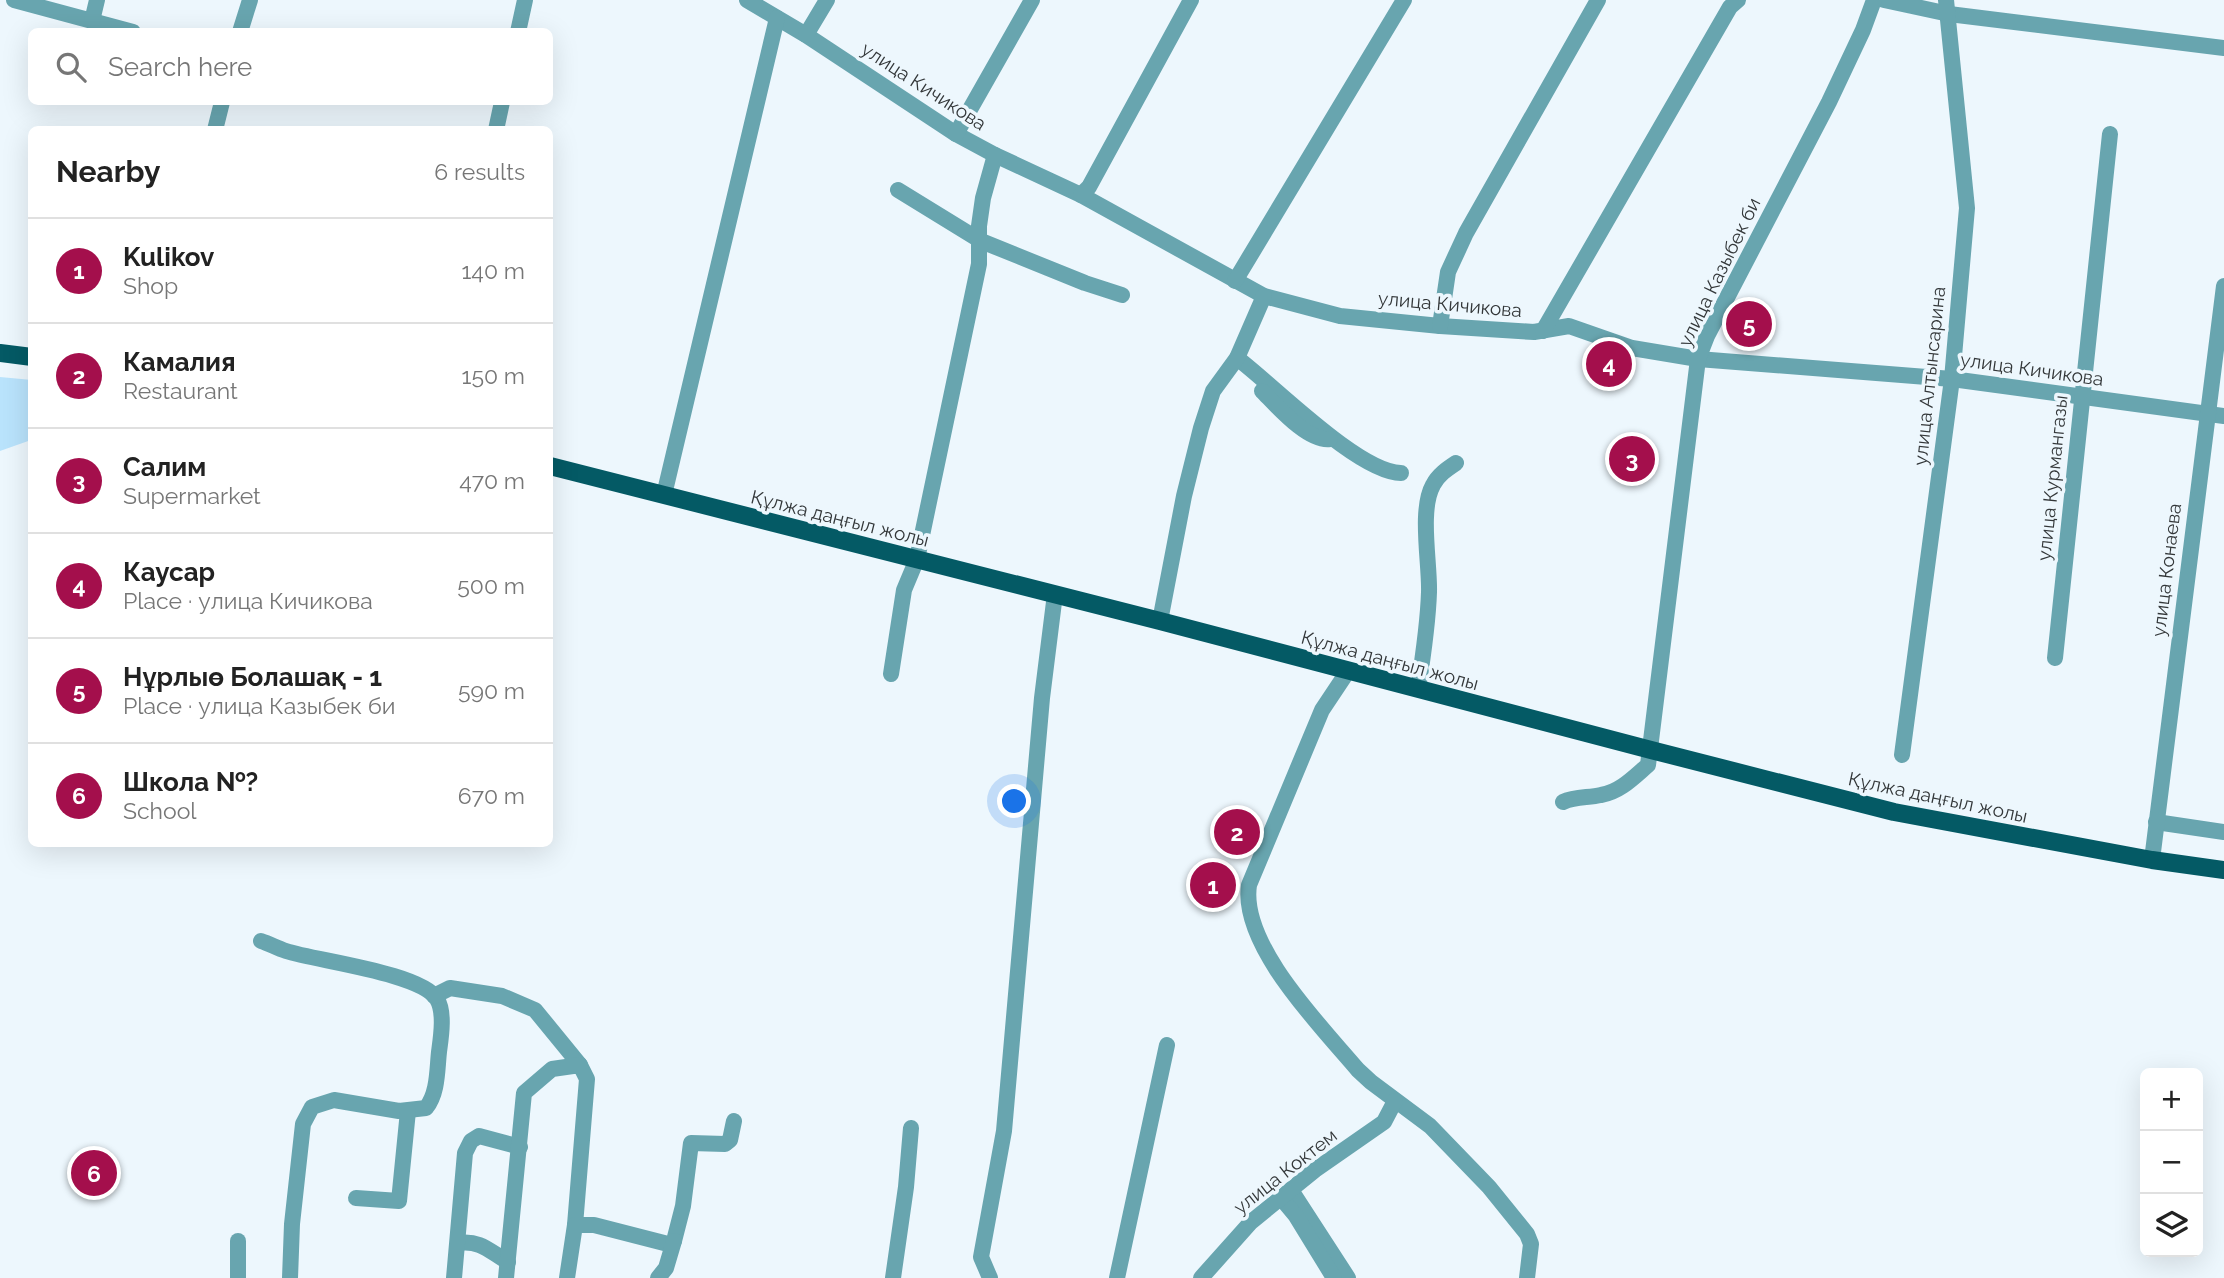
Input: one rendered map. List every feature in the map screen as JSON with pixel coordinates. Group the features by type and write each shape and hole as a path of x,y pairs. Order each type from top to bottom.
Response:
{"main road":[{"path":"0,353 28,356"},
{"name":"Құлжа даңғыл жолы","path":"553,467 1894,812 2152,860 2224,870"}],"street":[{"path":"13,0 118,28"},
{"path":"92,21 97,0"},
{"path":"241,28 250,0"},
{"path":"519,28 525,0"},
{"name":"улица Кичикова","path":"747,0 806,35 956,134 1082,195 1264,296 1340,316 1440,326 1544,331 1569,326 1632,348 1698,359 1952,379 2224,416"},
{"path":"806,35 827,0"},
{"path":"956,134 1032,0"},
{"path":"1082,195 1089,187 1191,0"},
{"path":"1236,281 1404,0"},
{"path":"1440,326 1448,272 1466,233 1598,0"},
{"name":"улица Казыбек би","path":"1651,750 1698,359 1707,336 1829,102 1874,0"},
{"path":"1884,0 2224,48"},
{"path":"1544,331 1729,2"},
{"name":"улица Алтынсарина","path":"1902,755 1952,379 1967,208 1948,7"},
{"path":"664,495 778,18"},
{"path":"216,126 221,105"},
{"path":"497,126 501,105"},
{"name":"улица Курмангазы","path":"2055,658 2110,134"},
{"path":"891,674 904,590 917,559 979,264 979,226 983,198 995,155"},
{"path":"898,190 981,241 1122,295"},
{"name":"улица Конаева","path":"2152,860 2224,286"},
{"path":"1160,621 1184,496 1201,428 1213,391 1235,362 1264,296"},
{"path":"1235,362 1332,439 1388,472 1401,474"},
{"path":"1418,689 1429,605 1426,527 1430,495 1433,485 1444,471 1456,463"},
{"path":"990,1278 981,1257 1004,1131 1041,712 1055,594"},
{"path":"1348,671 1322,709 1249,886 1247,900 1256,932 1287,985 1358,1070 1430,1126 1489,1187 1527,1234 1531,1244 1527,1278"},
{"path":"1563,803 1572,798 1604,795 1626,784 1648,765 1651,750"},
{"path":"2156,822 2224,832"},
{"path":"261,941 286,951 398,978 428,990 434,996 440,1011 440,1043 432,1100 426,1108 408,1111 334,1100 312,1107 303,1124 292,1224 290,1278"},
{"path":"434,996 450,988 502,996 535,1010 580,1065 587,1079 575,1225 567,1278"},
{"path":"1117,1278 1167,1045"},
{"path":"507,1270 524,1093 552,1069 580,1065"},
{"name":"улица Коктем","path":"1201,1278 1251,1222 1384,1122 1395,1101"},
{"path":"356,1198 399,1201 408,1111"},
{"path":"658,1278 666,1268 683,1206 691,1143 725,1144 730,1140 734,1121"},
{"path":"893,1278 911,1128"},
{"path":"454,1278 465,1153 471,1141 479,1136 520,1147"},
{"path":"1286,1194 1296,1216 1334,1278"},
{"path":"1286,1194 1348,1278"},
{"path":"575,1225 594,1225 668,1244 674,1241"},
{"path":"238,1241 238,1278"},
{"path":"458,1243 471,1241 484,1246 507,1270"}],"shaded area":[{"path":"0,377 28,380 28,441 0,451"}],"place":[{"name":"Нұрлыө Болашақ - 1","path":"1749,324"},
{"name":"Каусар","path":"1609,364"},
{"name":"Салим","path":"1632,459"},
{"name":"Камалия","path":"1237,832"},
{"name":"Kulikov","path":"1213,885"},
{"name":"Школа №?","path":"94,1173"}]}
